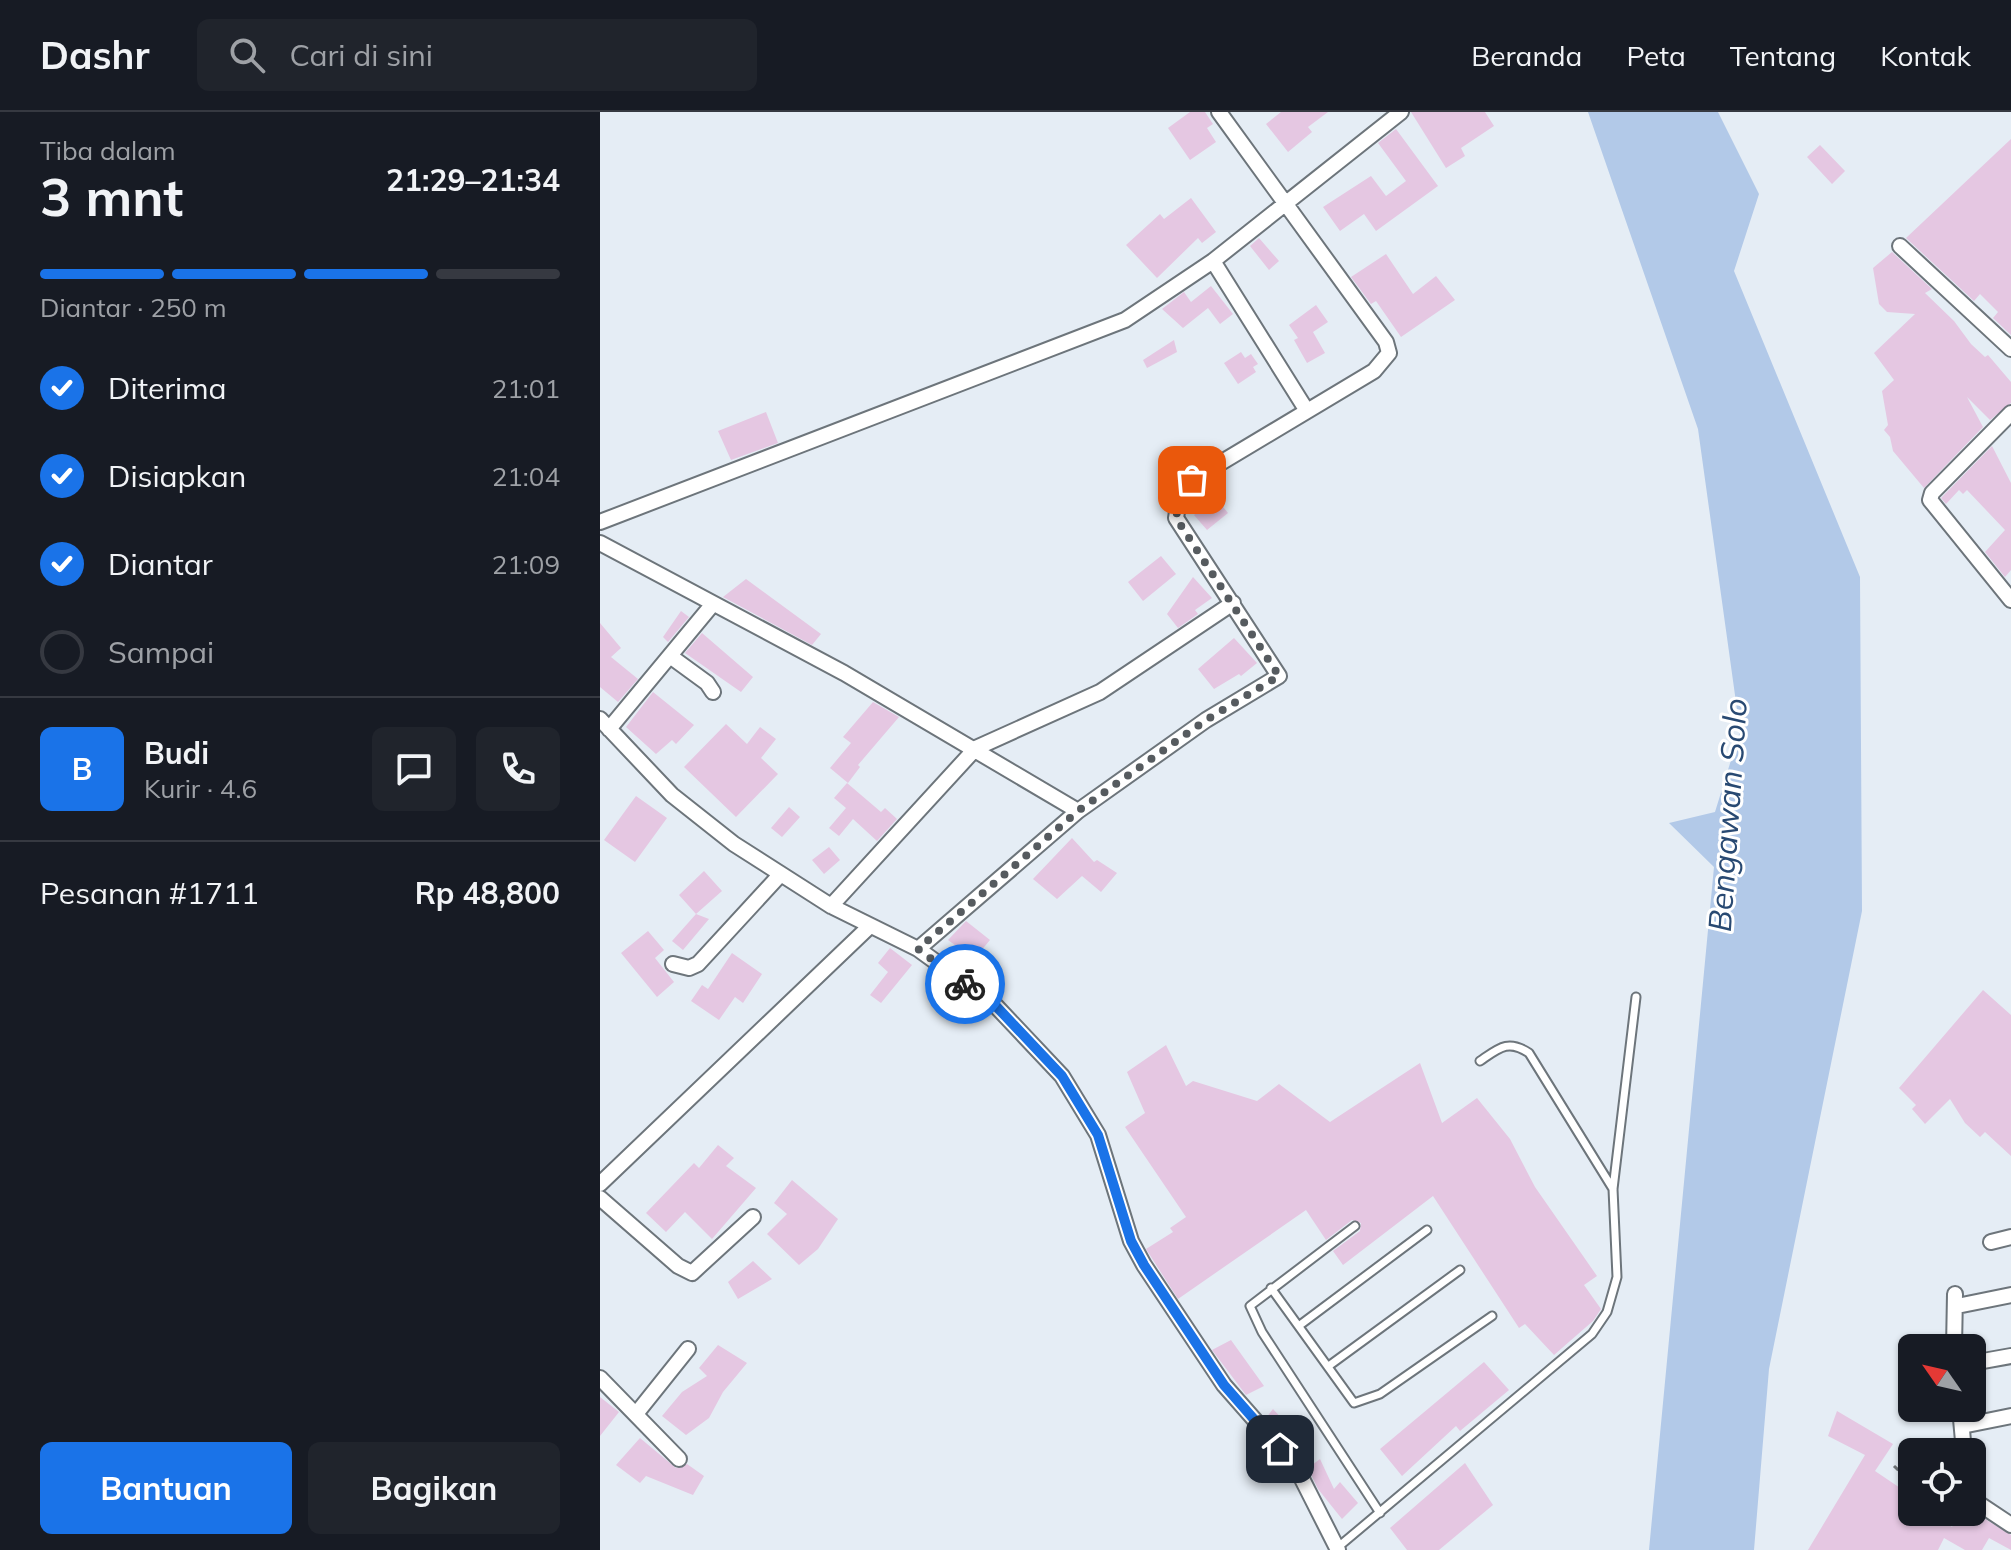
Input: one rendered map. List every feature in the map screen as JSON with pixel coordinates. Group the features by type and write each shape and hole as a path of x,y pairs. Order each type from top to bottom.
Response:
{"street":[{"path":"600,522 1125,320 1213,261 1401,112"},
{"path":"918,949 1078,811 1206,720 1278,678 1176,518 1180,493 1192,480 1374,371 1389,353 1386,342 1224,114"},
{"path":"1900,246 2011,349"},
{"path":"1213,261 1307,411"},
{"path":"2008,588 1930,500 1932,493 2011,413"},
{"path":"600,543 844,673 976,748 1078,811"},
{"path":"831,906 976,748 1100,692 1233,603"},
{"path":"712,605 670,656 605,724 672,795 779,876 918,949 994,1004 1062,1076 1098,1135 1131,1241 1144,1265 1224,1385 1296,1467 1315,1497 1338,1549"},
{"path":"670,656 707,683 713,692"},
{"path":"673,964 689,968 698,964 779,876"},
{"path":"600,1184 870,926"},
{"path":"600,1198 670,1260 692,1273 753,1217"},
{"path":"1991,1242 2011,1237"},
{"path":"1955,1334 1956,1300 2011,1295"},
{"path":"636,1414 688,1349"},
{"path":"1986,1360 2011,1356"},
{"path":"600,1378 679,1459"},
{"path":"1962,1426 2011,1416"},
{"path":"1962,1422 1963,1438"},
{"path":"1986,1508 2011,1525"}],"lane":[{"path":"1338,1549 1592,1334 1604,1318 1617,1277 1613,1189 1636,997"},
{"path":"1480,1061 1504,1044 1516,1044 1529,1053 1613,1189"},
{"path":"1355,1226 1252,1301 1250,1311 1380,1513"},
{"path":"1300,1325 1427,1230"},
{"path":"1330,1365 1460,1270"},
{"path":"1271,1288 1330,1365 1354,1403 1368,1401 1492,1316"}],"path":[{"path":"1894,1466 1898,1470"}],"water":[{"name":"Bengawan Solo","path":"1588,112 1718,112 1759,194 1734,271 1860,577 1862,911 1769,1369 1754,1550 1649,1550 1714,867 1669,823 1715,812 1740,731 1698,429"}],"building":[{"path":"1190,112 1205,112 1213,124 1207,128 1216,142 1190,160 1168,128"},
{"path":"1281,112 1328,112 1308,127 1312,132 1288,152 1266,124"},
{"path":"1411,112 1485,112 1494,126 1461,148 1465,156 1446,168"},
{"path":"1396,129 1438,186 1376,231 1364,214 1340,231 1323,207 1371,176 1386,196 1406,181 1378,143"},
{"path":"2011,139 2011,335 1993,318 1998,312 1980,294 1974,301 1906,238"},
{"path":"1820,145 1845,171 1832,184 1807,157"},
{"path":"1191,198 1216,232 1202,243 1198,238 1157,278 1126,245 1160,214 1164,219"},
{"path":"1259,238 1279,261 1269,270 1250,246"},
{"path":"1892,252 1932,289 1925,293 2011,382 2011,403 1990,420 1967,397 1983,427 1924,488 1893,451 1890,437 1884,430 1888,425 1882,391 1894,380 1874,353 1915,314 1887,312 1879,304 1873,268"},
{"path":"1386,254 1413,294 1436,276 1455,300 1401,337 1376,301 1371,304 1351,277"},
{"path":"1211,286 1233,314 1220,324 1208,308 1183,328 1162,309 1184,292 1191,302"},
{"path":"1316,305 1328,322 1313,332 1325,353 1307,363 1294,340 1298,338 1289,325"},
{"path":"1174,340 1177,352 1147,368 1143,360"},
{"path":"1241,352 1245,358 1251,354 1258,364 1253,367 1256,372 1238,384 1224,363"},
{"path":"766,412 778,443 731,460 718,431"},
{"path":"1992,446 2011,483 2011,570 2005,577 1985,552 2005,530 1967,490 1963,494 1959,490 1946,504 1941,498"},
{"path":"1215,497 1228,513 1207,530 1194,515"},
{"path":"1161,556 1176,574 1143,601 1128,582"},
{"path":"1193,577 1212,598 1195,610 1198,614 1178,628 1167,614"},
{"path":"746,579 821,634 812,645 723,597"},
{"path":"681,611 689,617 668,642 663,637"},
{"path":"600,623 621,648 611,657 638,679 618,702 600,687"},
{"path":"702,633 753,677 741,692 685,653"},
{"path":"1234,638 1257,663 1241,676 1239,674 1214,689 1198,669"},
{"path":"653,692 694,725 676,744 672,740 656,754 626,727"},
{"path":"873,702 899,717 858,765 860,767 848,783 830,768 851,743 843,737"},
{"path":"726,724 747,744 760,727 776,739 761,758 778,774 736,817 684,767"},
{"path":"847,783 881,812 885,808 897,819 877,841 853,819 839,836 829,828 846,808 834,798"},
{"path":"636,796 667,818 635,862 604,840"},
{"path":"789,807 800,817 782,837 771,828"},
{"path":"1072,838 1094,862 1097,860 1117,873 1101,892 1082,876 1057,899 1033,879"},
{"path":"829,847 840,860 824,874 812,860"},
{"path":"704,871 722,891 696,914 679,895"},
{"path":"696,914 709,919 683,950 672,941"},
{"path":"966,921 990,940 974,959 948,940"},
{"path":"648,931 664,950 655,958 674,982 657,997 621,953"},
{"path":"890,948 912,965 881,1003 870,995 888,972 878,963"},
{"path":"732,953 762,974 743,1003 735,997 719,1020 691,1001 702,985 708,989"},
{"path":"1983,990 2011,1015 2011,1156 1985,1132 1980,1137 1965,1123 1950,1099 1925,1124 1912,1109 1916,1105 1899,1088"},
{"path":"1166,1045 1186,1086 1193,1081 1257,1101 1279,1084 1330,1122 1420,1063 1442,1123 1477,1098 1510,1139 1535,1187 1597,1276 1584,1285 1601,1309 1593,1321 1554,1355 1525,1324 1519,1328 1433,1196 1343,1265 1333,1251 1360,1231 1361,1223 1352,1220 1326,1240 1306,1210 1178,1299 1146,1249 1173,1232 1170,1228 1186,1217 1125,1127 1145,1113 1127,1072"},
{"path":"718,1145 734,1158 726,1166 756,1188 712,1239 685,1212 666,1232 646,1213 694,1163 699,1168"},
{"path":"792,1180 838,1219 818,1249 799,1265 767,1234 787,1214 774,1203"},
{"path":"753,1261 772,1279 738,1299 728,1282"},
{"path":"1231,1340 1264,1386 1246,1395 1212,1350"},
{"path":"718,1345 747,1363 723,1392 709,1418 686,1435 662,1416 682,1392 707,1376 699,1368"},
{"path":"1484,1362 1509,1390 1460,1431 1456,1426 1402,1476 1380,1449"},
{"path":"600,1397 619,1412 600,1436"},
{"path":"1273,1409 1299,1437 1289,1444 1266,1418"},
{"path":"1837,1411 1893,1444 1875,1471 1898,1487 1898,1526 1986,1526 1986,1520 2011,1535 2011,1550 1989,1538 1982,1550 1965,1550 1944,1538 1938,1550 1808,1550 1865,1455 1828,1436"},
{"path":"640,1438 676,1468 687,1464 704,1476 693,1495 646,1476 640,1483 616,1465"},
{"path":"1320,1459 1334,1489 1340,1482 1358,1503 1342,1519 1318,1489 1308,1468"},
{"path":"1465,1463 1493,1505 1439,1550 1407,1550 1390,1528"}],"way so far":[{"path":"965,984 918,949 1078,811 1206,720 1279,676 1176,518 1180,493 1192,480"}],"route":[{"path":"965,984 994,1004 1062,1076 1098,1135 1131,1241 1144,1265 1224,1385 1280,1449"}]}
